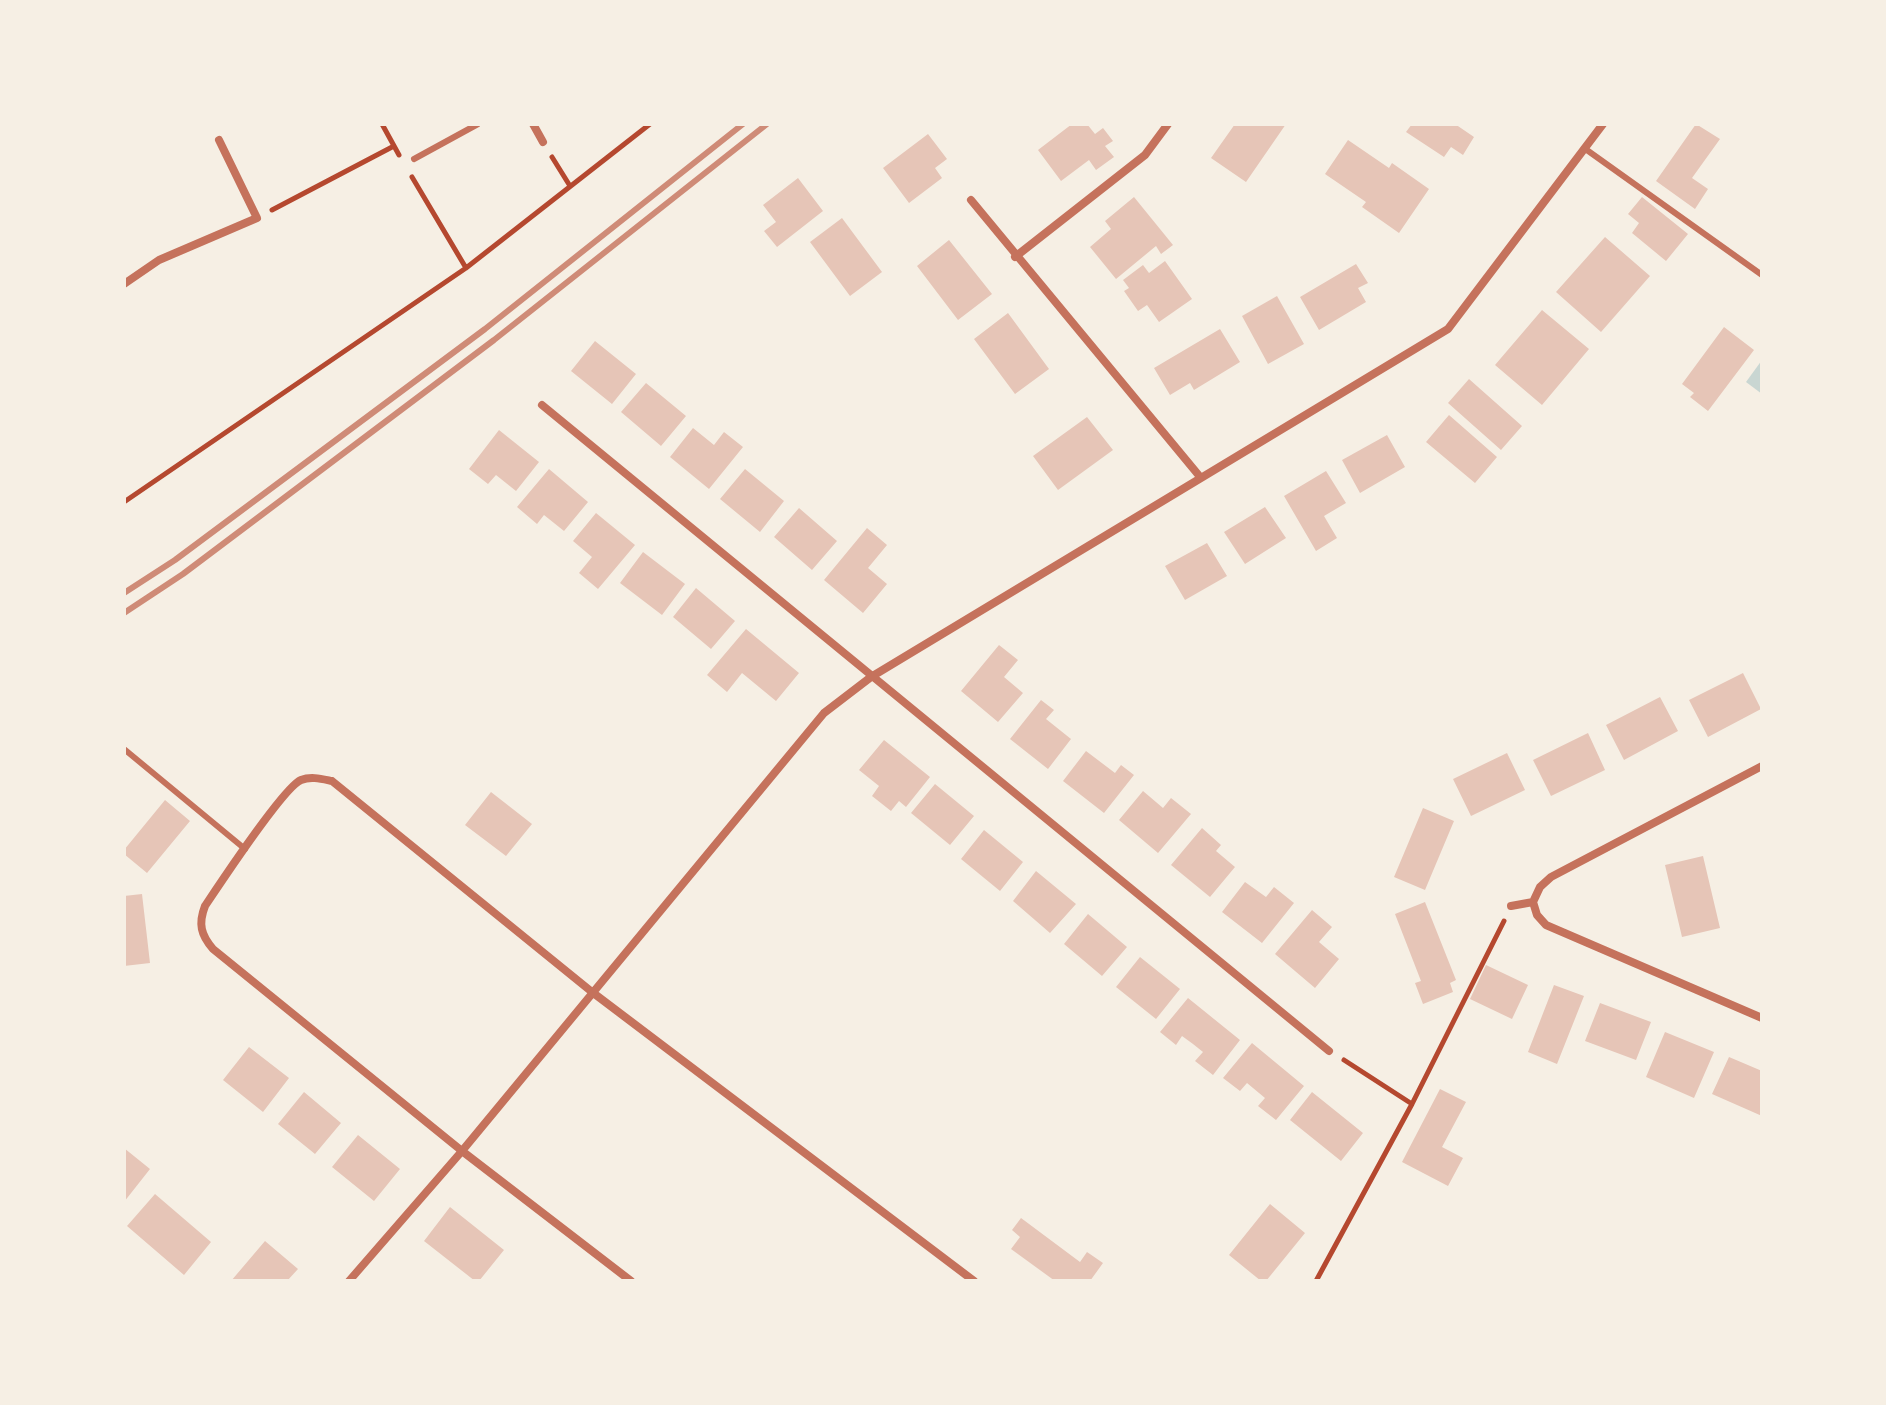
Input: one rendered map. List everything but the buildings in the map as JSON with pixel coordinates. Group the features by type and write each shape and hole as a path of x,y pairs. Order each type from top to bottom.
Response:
{"street":[{"path":"533,124 543,142"},
{"path":"1015,257 1145,155 1168,124"},
{"path":"349,1281 462,1151 824,713 871,677 1448,329 1603,124"},
{"path":"124,284 159,260 257,218 219,140"},
{"path":"971,200 1015,257 1201,478"},
{"path":"542,405 1329,1051"},
{"path":"1762,766 1551,877 1540,887 1533,902 1537,915 1546,925 1762,1018"},
{"path":"631,1281 462,1151 213,949 203,936 200,918 205,906 282,797 299,780 318,778 332,781 592,992 974,1281"},
{"path":"1511,906 1533,902"}],"lane":[{"path":"414,159 478,124"},
{"path":"1584,148 1762,275"},
{"path":"124,749 245,849"}],"path":[{"path":"382,124 402,160"},
{"path":"124,502 466,268 650,124"},
{"path":"543,142 570,186"},
{"path":"257,218 394,146"},
{"path":"410,173 466,268"},
{"path":"1316,1281 1412,1104 1511,906"},
{"path":"1329,1051 1412,1104"}],"shaded area":[{"path":"1762,360 1762,394 1746,382"}],"railway":[{"path":"124,593 175,560 485,329 743,124"},
{"path":"124,613 183,574 494,340 767,124"}]}
